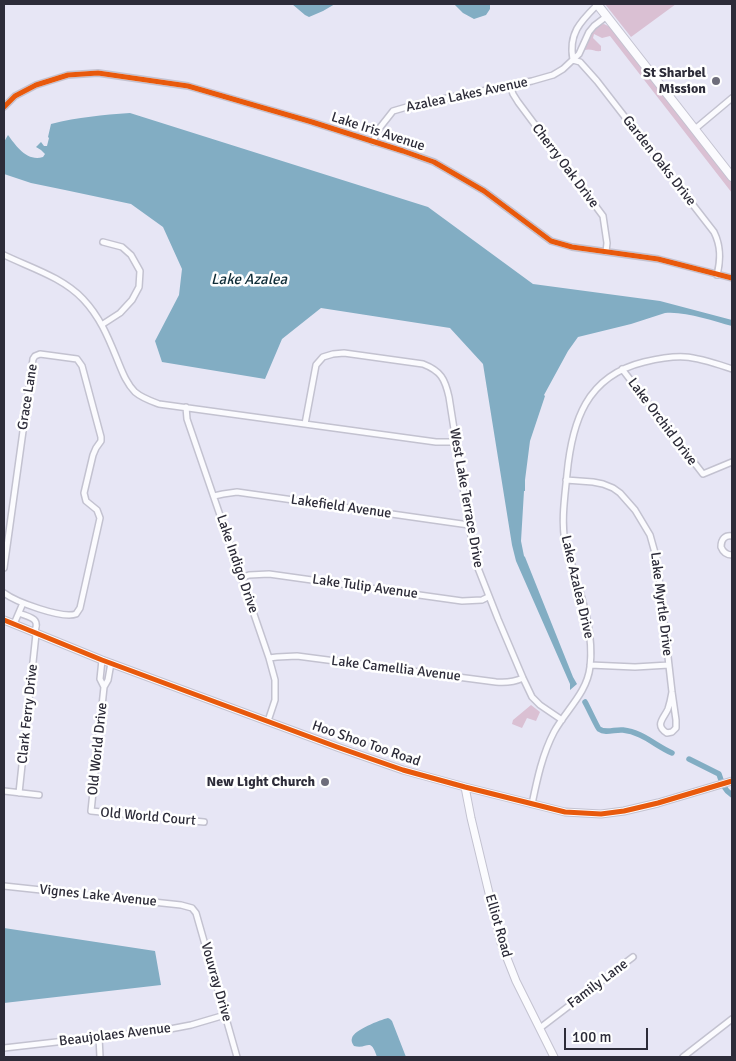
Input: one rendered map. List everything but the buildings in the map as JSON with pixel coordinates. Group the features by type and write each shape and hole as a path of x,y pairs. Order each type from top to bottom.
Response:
{"main road":[{"path":"598,4 732,177"}],"street":[{"path":"573,60 574,36 578,26 598,4"},
{"name":"Azalea Lakes Avenue","path":"373,142 378,130 393,111 417,104 553,75 563,69 579,54 589,32 607,16"},
{"name":"Garden Oaks Drive","path":"573,60 580,62 597,81 714,232 720,249 717,275"},
{"name":"Lake Iris Avenue","path":"4,107 15,96 36,85 68,75 98,73 188,86 312,122 434,162 484,191 551,241 572,247 658,259 732,278"},
{"name":"Cherry Oak Drive","path":"510,85 518,102 603,216 607,243 606,252"},
{"path":"695,129 732,98"},
{"path":"102,324 120,313 132,300 139,286 140,271 131,255 122,247 103,242"},
{"path":"4,255 52,277 71,288 84,300 102,324 126,381 141,397 159,404 436,442 456,442"},
{"name":"West Lake Terrace Drive","path":"305,424 316,365 323,358 334,354 344,353 423,364 434,368 442,376 446,383 449,397 476,563 488,597 532,697 562,720"},
{"name":"Grace Lane","path":"4,568 33,359 40,354 77,359 82,366 101,437 101,441 93,455 84,496 87,503 99,513 100,518 80,608 73,615 66,615 23,603 4,593"},
{"name":"Lake Azalea Drive","path":"532,804 549,743 562,720 584,689 590,665 591,650 588,626 565,542 563,519 570,444 578,419 586,403 604,380 622,369 636,364 669,357 683,357 732,369"},
{"name":"Lake Orchid Drive","path":"622,369 703,474 732,462"},
{"name":"Lake Indigo Drive","path":"186,407 187,419 270,658 275,680 275,700 268,722"},
{"name":"Lake Myrtle Drive","path":"566,480 593,482 613,488 627,500 643,521 650,535 657,560 676,724 674,730 667,733 662,729 661,722 668,708 672,692"},
{"name":"Lakefield Avenue","path":"214,496 237,492 469,525"},
{"path":"732,536 722,539 721,547 724,553 732,555 732,560"},
{"name":"Lake Tulip Avenue","path":"241,578 249,575 269,574 462,601 482,600 488,597"},
{"path":"14,624 23,603"},
{"path":"18,613 36,622 35,634"},
{"name":"Hoo Shoo Too Road","path":"4,620 102,660 403,770 565,812 611,813 639,808 726,783"},
{"name":"Clark Ferry Drive","path":"19,793 35,634"},
{"name":"Lake Camellia Avenue","path":"270,658 297,656 496,682 511,682 523,678"},
{"name":"Old World Drive","path":"102,660 100,679 104,686"},
{"name":"Old World Drive","path":"92,812 104,686 108,680 111,663"},
{"path":"590,665 635,667 669,664"},
{"name":"Elliot Road","path":"465,787 501,943 510,968 554,1057"},
{"path":"4,791 39,795"},
{"name":"Old World Court","path":"92,812 204,822"},
{"name":"Vignes Lake Avenue","path":"4,886 186,905 192,908"},
{"name":"Vouvray Drive","path":"192,908 196,913 237,1057"},
{"name":"Family Lane","path":"540,1028 633,957"},
{"name":"Beaujolaes Avenue","path":"4,1048 176,1028 225,1015"},
{"path":"683,1057 732,1019"},
{"path":"99,1037 100,1057"}],"shaded area":[{"path":"605,4 676,4 631,37"},
{"path":"604,24 612,28 618,35 732,182 732,193 610,36 602,38 594,34 593,38 601,46 601,51 584,50 593,30"},
{"path":"531,705 540,712 536,721 527,718 522,728 512,724 513,720"}],"water":[{"path":"292,4 335,4 309,17"},
{"path":"454,4 490,4 490,9 486,15 474,19 463,13"},
{"name":"Lake Azalea","path":"130,113 428,207 533,284 660,301 732,320 732,326 690,315 665,313 631,324 578,337 568,351 544,395 530,441 521,541 524,556 577,684 570,690 570,684 516,561 483,364 450,328 321,308 282,339 265,379 162,362 155,341 179,295 182,269 163,227 131,204 31,183 4,174 4,142 8,135 18,148 27,155 37,158 43,157 45,154 36,147 41,142 44,146 47,146 51,124 90,117"},
{"path":"4,928 155,951 161,985 4,1003"},
{"path":"388,1018 392,1021 406,1057 377,1057 370,1045 354,1046 352,1039 357,1032"}],"waterway":[{"path":"585,702 599,729 605,731 630,731 643,736 672,753"},
{"path":"689,759 719,774 725,789 732,795"}],"cycle path":[{"path":"4,107 15,96 36,85 68,75 98,73 188,86 312,122 434,162 484,191 551,241 572,247 658,259 732,278"},
{"path":"4,620 102,660 403,770 565,812 601,814 624,811 732,781"}],"place":[{"name":"St Sharbel Mission","path":"716,81"},
{"name":"New Light Church","path":"325,782"}]}
